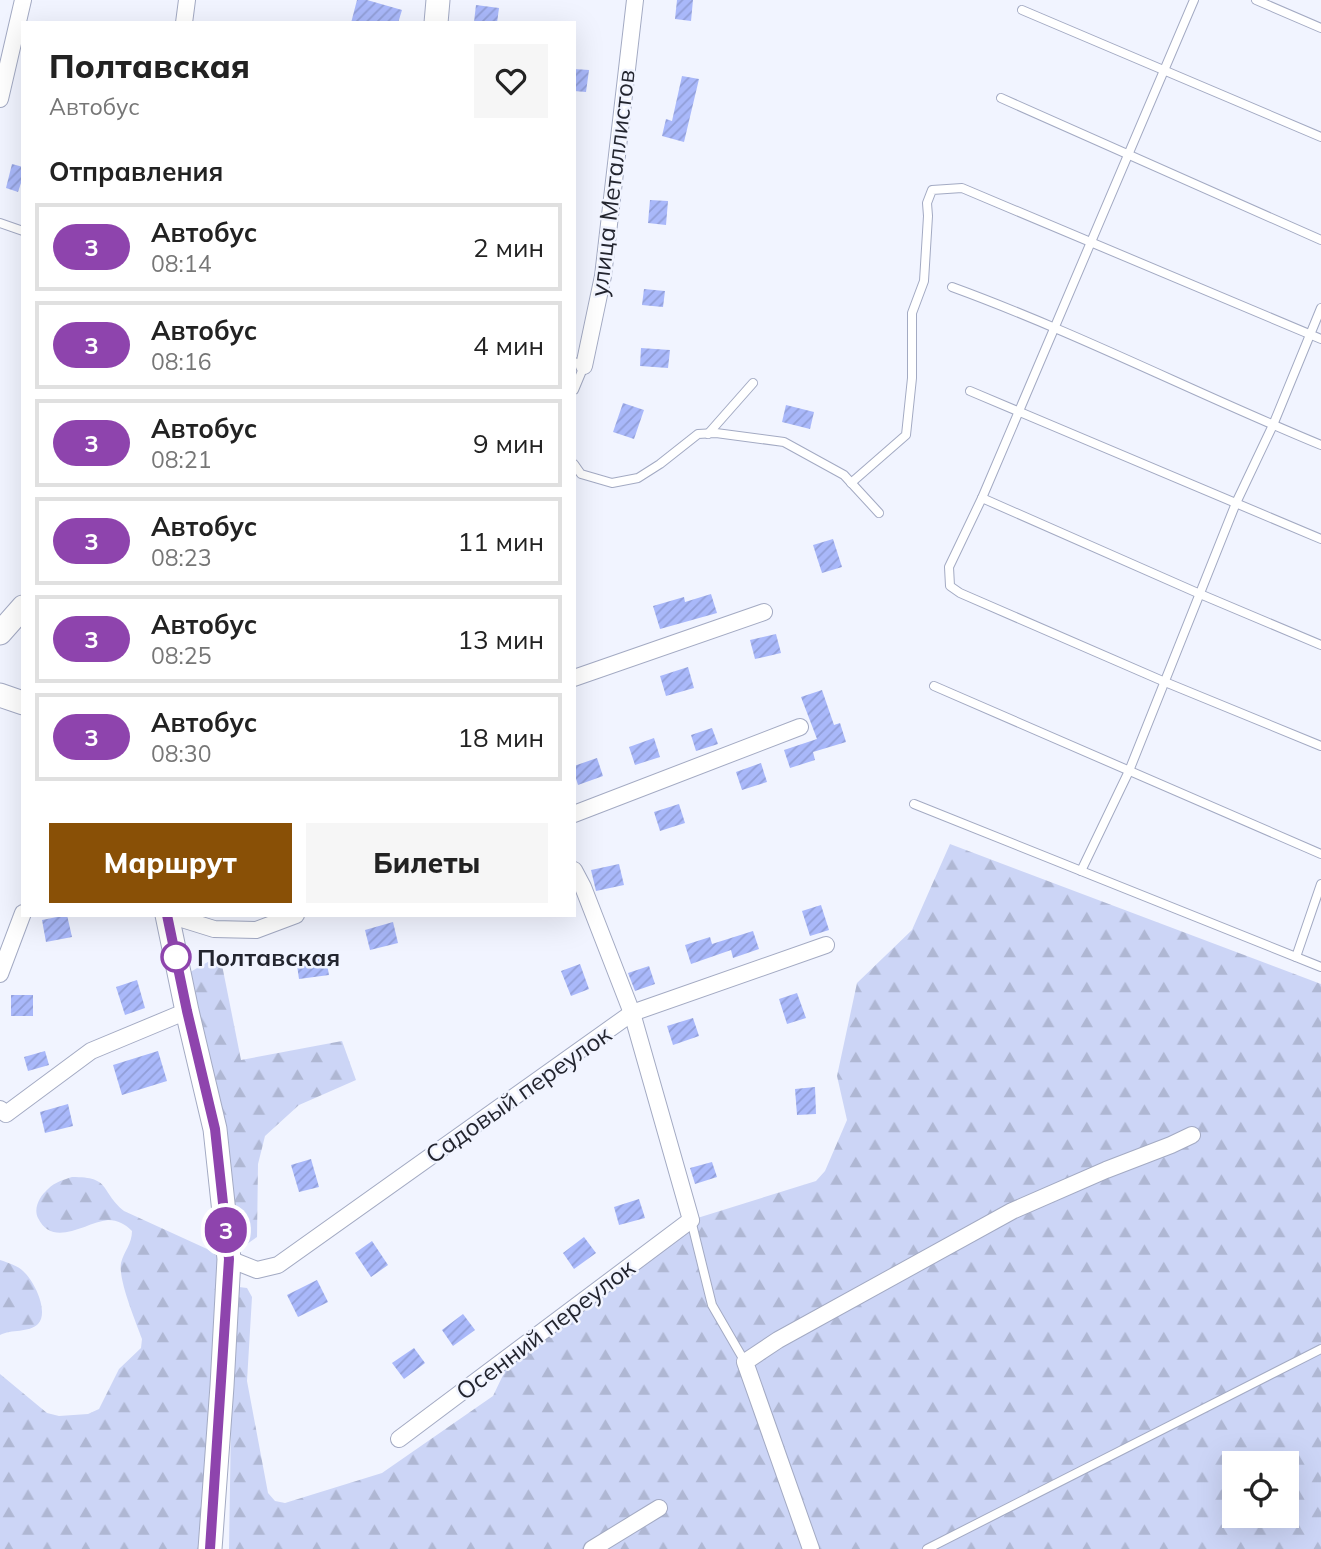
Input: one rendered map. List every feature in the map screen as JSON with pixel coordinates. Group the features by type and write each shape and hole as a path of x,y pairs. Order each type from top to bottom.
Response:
{"street":[{"path":"0,99 23,0"},
{"path":"184,21 187,0"},
{"path":"436,21 438,0"},
{"name":"улица Металлистов","path":"579,364 603,276 635,0"},
{"path":"0,633 21,609"},
{"path":"576,677 764,612"},
{"path":"0,695 21,702"},
{"path":"576,813 800,727"},
{"path":"576,874 632,1013 691,1220"},
{"path":"0,974 21,917"},
{"path":"168,917 215,1129 229,1259 209,1549"},
{"path":"175,917 214,929 256,930 291,917"},
{"name":"Садовый переулок","path":"229,1259 257,1270 278,1265 632,1013 826,945"},
{"path":"0,1109 6,1114 91,1051 187,1011"},
{"path":"811,1549 745,1362 778,1340 1012,1211 1192,1135"},
{"name":"Осенний переулок","path":"399,1439 691,1220"},
{"path":"592,1549 659,1508"}],"lane":[{"path":"1194,0 982,498 949,567 950,586 960,593 1165,682 1321,746"},
{"path":"1256,0 1321,28"},
{"path":"1022,10 1321,137"},
{"path":"1002,98 1321,240"},
{"path":"851,483 906,435 912,378 912,313 924,281 927,203 932,190 962,188 1321,339"},
{"path":"0,223 21,230"},
{"path":"952,287 1005,306 1321,445"},
{"path":"1081,871 1129,772 1236,503 1273,425 1321,308"},
{"path":"708,433 753,383"},
{"path":"970,391 1321,539"},
{"path":"576,467 581,474 612,483 638,478 698,434 716,433 783,442 844,475 880,513"},
{"path":"982,498 1321,645"},
{"path":"934,686 1321,854"},
{"path":"914,804 1321,967"},
{"path":"1296,957 1321,884"},
{"path":"691,1220 712,1305 745,1362"},
{"path":"926,1549 1321,1349"}],"green space":[{"path":"950,844 1321,984 1321,1549 229,1549 233,1295 239,1287 247,1288 252,1297 247,1381 268,1493 275,1501 285,1503 382,1473 493,1396 514,1352 691,1220 816,1181 825,1171 847,1120 837,1076 857,983 912,930"},
{"path":"220,955 241,1060 342,1041 356,1080 299,1105 265,1136 258,1164 257,1237 234,1253 185,975"},
{"path":"72,1177 99,1182 124,1211 229,1259 214,1549 0,1549 0,1374 47,1413 59,1416 88,1414 99,1409 119,1369 141,1348 142,1339 128,1301 121,1270 132,1231 121,1223 108,1220 61,1233 52,1232 44,1227 38,1218 37,1206 42,1195 53,1185"},
{"path":"0,1260 23,1271 36,1290 42,1312 41,1319 34,1327 0,1335"}],"building":[{"path":"357,0 367,0 402,10 399,21 352,21"},
{"path":"677,0 693,0 691,21 675,19"},
{"path":"476,5 499,8 497,21 474,21"},
{"path":"576,69 589,70 586,92 576,91"},
{"path":"682,76 699,79 684,142 662,136 666,119 672,121"},
{"path":"12,164 21,166 18,192 6,188"},
{"path":"650,200 668,201 666,225 648,223"},
{"path":"644,289 665,291 663,307 642,305"},
{"path":"641,348 670,350 668,368 640,366"},
{"path":"623,403 644,410 634,439 613,432"},
{"path":"786,405 814,412 810,429 782,422"},
{"path":"833,539 842,567 822,573 813,545"},
{"path":"711,594 717,613 660,629 653,606 684,597 685,602"},
{"path":"776,634 781,653 755,659 750,640"},
{"path":"688,667 694,688 666,696 660,676"},
{"path":"822,690 834,725 840,723 846,742 813,752 815,760 790,768 784,750 817,739 801,697"},
{"path":"712,728 718,744 696,751 691,735"},
{"path":"654,738 660,757 635,765 629,747"},
{"path":"597,758 603,776 578,785 576,765"},
{"path":"761,763 767,782 742,790 736,772"},
{"path":"679,804 685,823 660,831 654,812"},
{"path":"619,864 624,885 596,891 591,870"},
{"path":"821,905 829,930 810,936 802,911"},
{"path":"67,917 72,937 46,942 42,920"},
{"path":"393,922 398,943 370,950 365,930"},
{"path":"753,931 759,949 733,958 731,950 691,964 685,945 710,937 712,944"},
{"path":"325,953 329,975 299,979 296,958"},
{"path":"580,964 589,989 571,996 561,971"},
{"path":"649,966 655,984 635,991 628,973"},
{"path":"137,980 145,1008 125,1015 116,987"},
{"path":"797,993 806,1018 787,1024 779,999"},
{"path":"11,995 33,995 33,1016 11,1016"},
{"path":"693,1018 699,1036 673,1045 667,1026"},
{"path":"45,1051 49,1065 28,1071 24,1057"},
{"path":"158,1051 167,1081 122,1095 113,1065"},
{"path":"815,1087 816,1114 797,1115 795,1089"},
{"path":"68,1104 73,1126 45,1133 40,1112"},
{"path":"311,1159 319,1187 299,1192 291,1165"},
{"path":"712,1162 717,1177 695,1184 690,1168"},
{"path":"639,1199 645,1218 619,1225 614,1207"},
{"path":"584,1237 596,1253 574,1269 563,1253"},
{"path":"372,1241 388,1265 371,1277 355,1253"},
{"path":"317,1280 328,1302 298,1317 287,1295"},
{"path":"463,1314 475,1330 453,1346 442,1330"},
{"path":"414,1348 425,1363 404,1379 392,1363"}],"bus line":[{"name":"3","path":"167,917 215,1129 229,1259 210,1549"}],"place":[{"name":"Полтавская","path":"176,957"}]}
